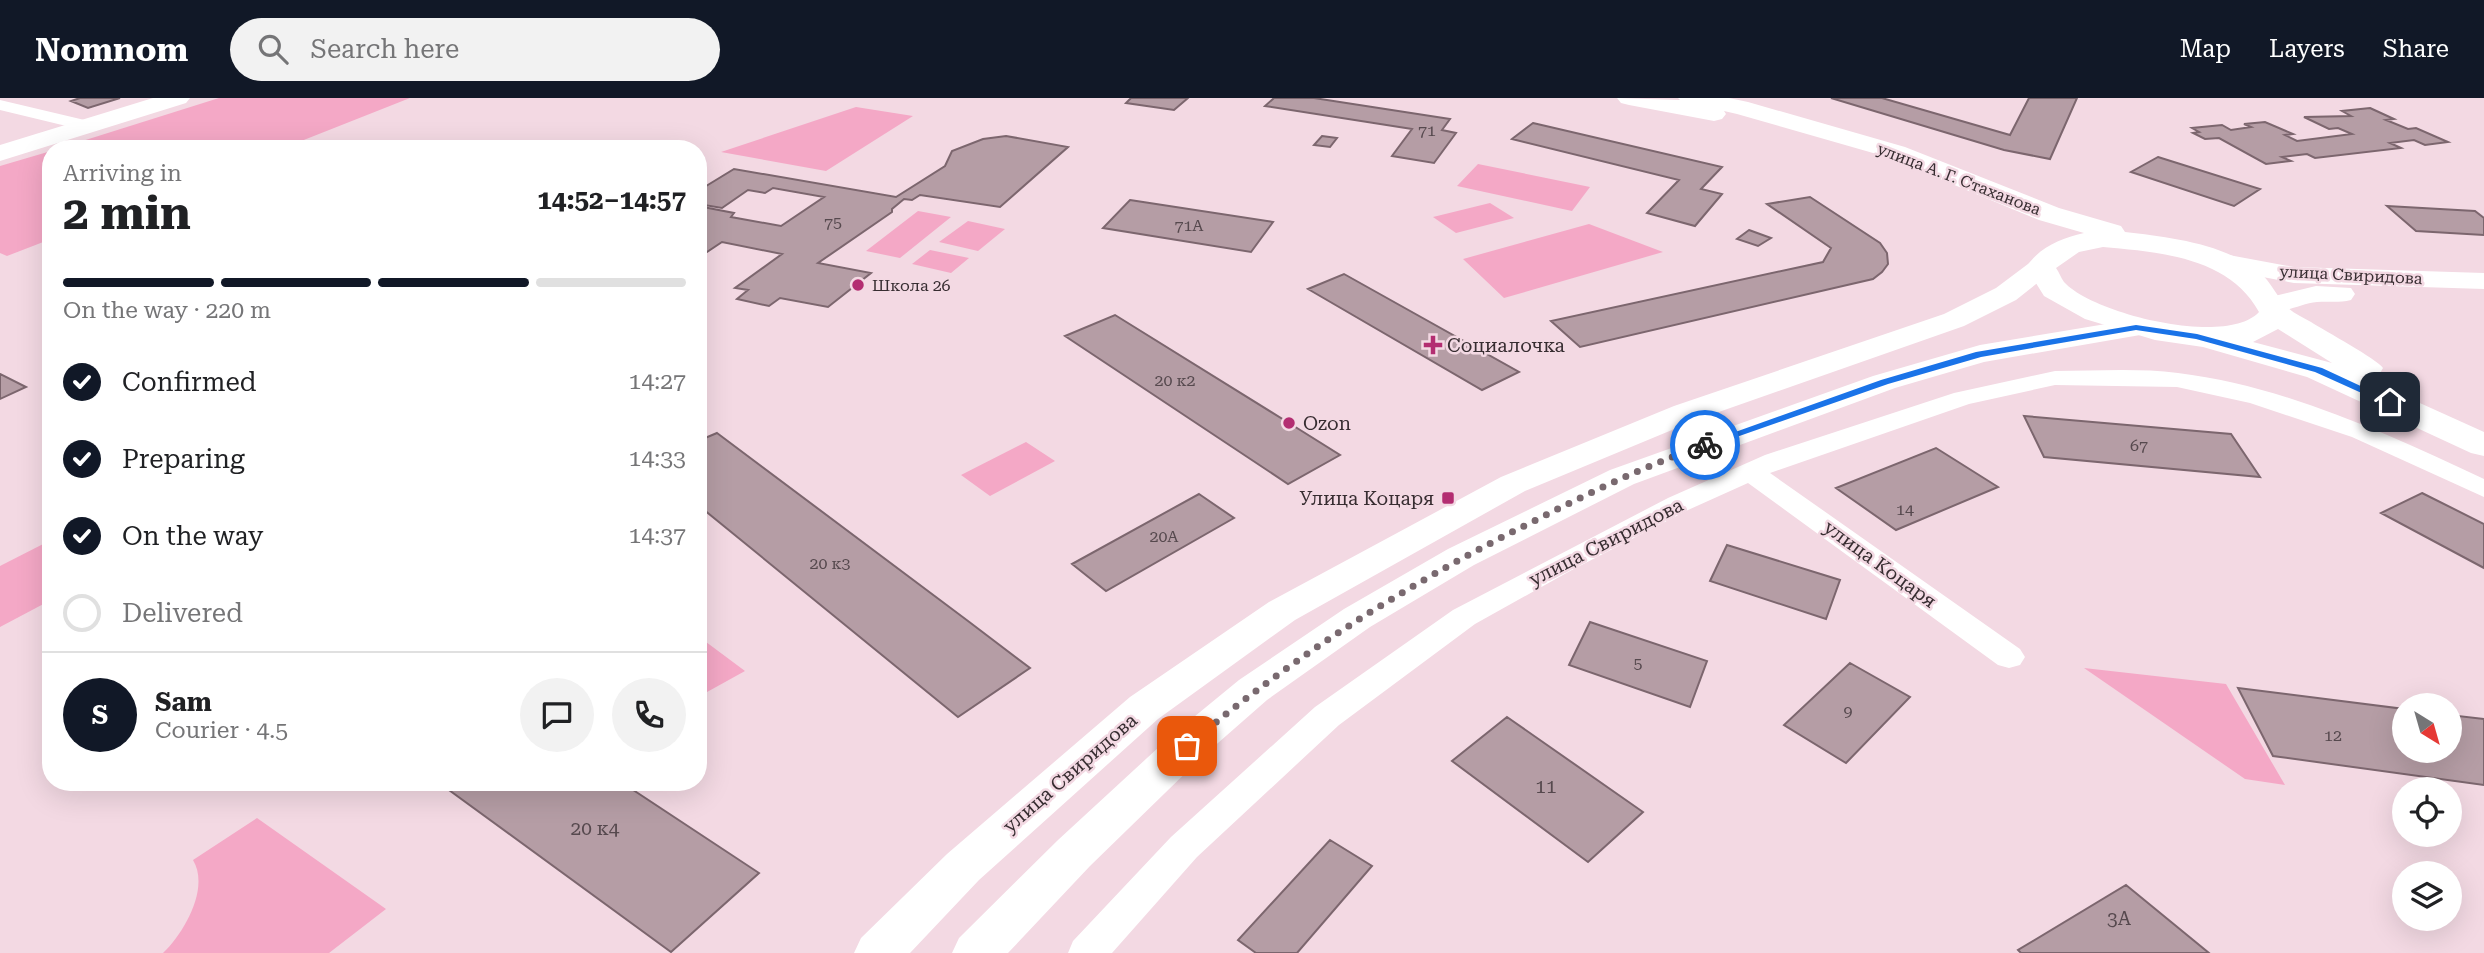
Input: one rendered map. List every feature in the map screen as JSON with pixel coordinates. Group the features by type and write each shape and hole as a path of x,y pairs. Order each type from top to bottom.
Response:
{"main road":[{"path":"0,153 178,98"},
{"name":"улица А. Г. Стаханова","path":"1629,98 1724,116 1875,159 2013,220 2035,248"},
{"name":"улица А. Г. Стаханова","path":"1690,98 1740,107 1896,152 2049,215 2146,242"},
{"path":"2484,421 2347,359 2274,309 2255,282 2218,261 2180,248 2103,238 2035,248 2054,290 2089,310 2136,328 2197,337 2319,370 2484,445"},
{"path":"2197,337 2239,335 2259,329 2274,309"}],"street":[{"path":"1,106 29,98"},
{"path":"1,106 87,126"},
{"name":"улица Свиридова","path":"878,953 963,867 1144,708 1282,611 1513,484 1624,436 1955,320 2006,294 2035,248"},
{"name":"улица Свиридова","path":"2218,261 2294,275 2484,281"},
{"name":"улица Свиридова","path":"2274,309 2316,294 2484,298"},
{"path":"976,953 1074,853 1187,746 1253,690 1357,618 1461,557 1622,477 1871,386 1980,354 2136,328"},
{"name":"улица Свиридова","path":"1087,953 1184,847 1327,716 1464,617 1641,522 1751,472 1813,448 1963,398 2054,379 2176,380 2256,397 2361,432 2484,489"},
{"name":"улица Коцаря","path":"1751,472 2009,657"}],"shaded area":[{"path":"219,98 410,98 304,140 86,140"},
{"path":"856,107 913,116 826,171 721,152"},
{"path":"42,154 42,242 7,256 0,253 0,166"},
{"path":"1478,164 1590,187 1572,211 1457,186"},
{"path":"1490,203 1514,218 1456,233 1433,217"},
{"path":"918,211 951,217 900,258 866,251"},
{"path":"968,221 1005,229 978,251 939,242"},
{"path":"1589,224 1663,252 1504,298 1463,259"},
{"path":"930,250 969,258 951,273 912,264"},
{"path":"1026,442 1055,461 990,496 961,475"},
{"path":"42,545 42,605 0,627 0,566"},
{"path":"707,643 745,671 707,692"},
{"path":"2084,668 2226,684 2285,785 2245,779"},
{"path":"257,818 386,909 329,953 163,953 179,934 197,896 197,871 193,860"}],"building":[{"path":"80,98 120,98 88,108 71,101"},
{"path":"1131,98 1188,98 1174,110 1126,103"},
{"path":"1274,98 1314,98 1450,119 1442,130 1456,133 1434,163 1392,156 1412,129 1265,106"},
{"path":"1831,98 1882,98 2010,135 2029,98 2077,98 2050,159 2004,150"},
{"path":"2370,108 2394,119 2386,120 2408,129 2416,128 2448,142 2425,145 2414,140 2390,143 2401,148 2315,158 2307,154 2282,157 2291,161 2266,164 2219,138 2205,139 2193,133 2199,132 2192,128 2222,125 2231,130 2251,127 2244,124 2265,122 2293,134 2285,135 2297,141 2352,134 2338,128 2329,129 2304,117 2351,116 2342,111"},
{"path":"1533,123 1722,167 1701,189 1722,194 1695,226 1647,213 1679,180 1512,139"},
{"path":"1006,136 1068,147 1000,207 920,195 912,200 904,199 892,212 818,263 871,273 828,307 780,298 769,306 737,299 748,290 735,288 782,254 722,242 707,252 707,208 734,213 731,217 781,226 824,197 773,188 765,193 748,190 722,208 707,206 707,186 734,169 896,197 945,166 952,151 983,139"},
{"path":"1322,136 1337,138 1330,147 1314,145"},
{"path":"2158,157 2260,189 2234,206 2131,172"},
{"path":"1810,197 1880,243 1887,253 1888,264 1882,272 1873,279 1580,347 1551,321 1823,262 1831,248 1767,204"},
{"path":"1130,200 1273,222 1251,252 1103,228"},
{"path":"2387,206 2475,211 2484,218 2484,235 2416,231"},
{"path":"1749,230 1771,238 1758,246 1737,239"},
{"path":"1344,274 1519,372 1482,390 1308,289"},
{"path":"1115,315 1340,455 1288,484 1065,336"},
{"path":"0,374 26,387 0,399"},
{"path":"2024,416 2231,434 2260,477 2044,457"},
{"path":"717,433 1030,668 958,717 707,512 707,437"},
{"path":"1936,448 1998,487 1896,530 1836,488"},
{"path":"2422,493 2484,524 2484,568 2381,513"},
{"path":"1199,494 1234,518 1106,591 1072,564"},
{"path":"1727,545 1840,580 1826,619 1710,581"},
{"path":"1590,622 1707,661 1690,707 1569,665"},
{"path":"1850,663 1910,697 1846,763 1784,725"},
{"path":"2238,688 2392,707 2392,763 2462,763 2462,716 2484,719 2484,785 2462,782 2462,777 2426,777 2273,756"},
{"path":"1507,717 1643,812 1588,862 1452,761"},
{"path":"450,791 635,791 759,873 671,952"},
{"path":"1330,840 1372,866 1297,953 1256,953 1238,940"},
{"path":"2126,885 2209,953 2021,953 2018,950"}],"way so far":[{"path":"1187,746 1253,690 1357,618 1461,557 1622,477 1705,445"}],"place":[{"name":"Школа 26","path":"858,285"},
{"name":"Социалочка","path":"1433,345"},
{"name":"Ozon","path":"1289,423"},
{"name":"Улица Коцаря","path":"1448,498"}],"route":[{"path":"1705,445 1884,382 1980,354 2136,328 2197,337 2319,370 2390,402"}]}
